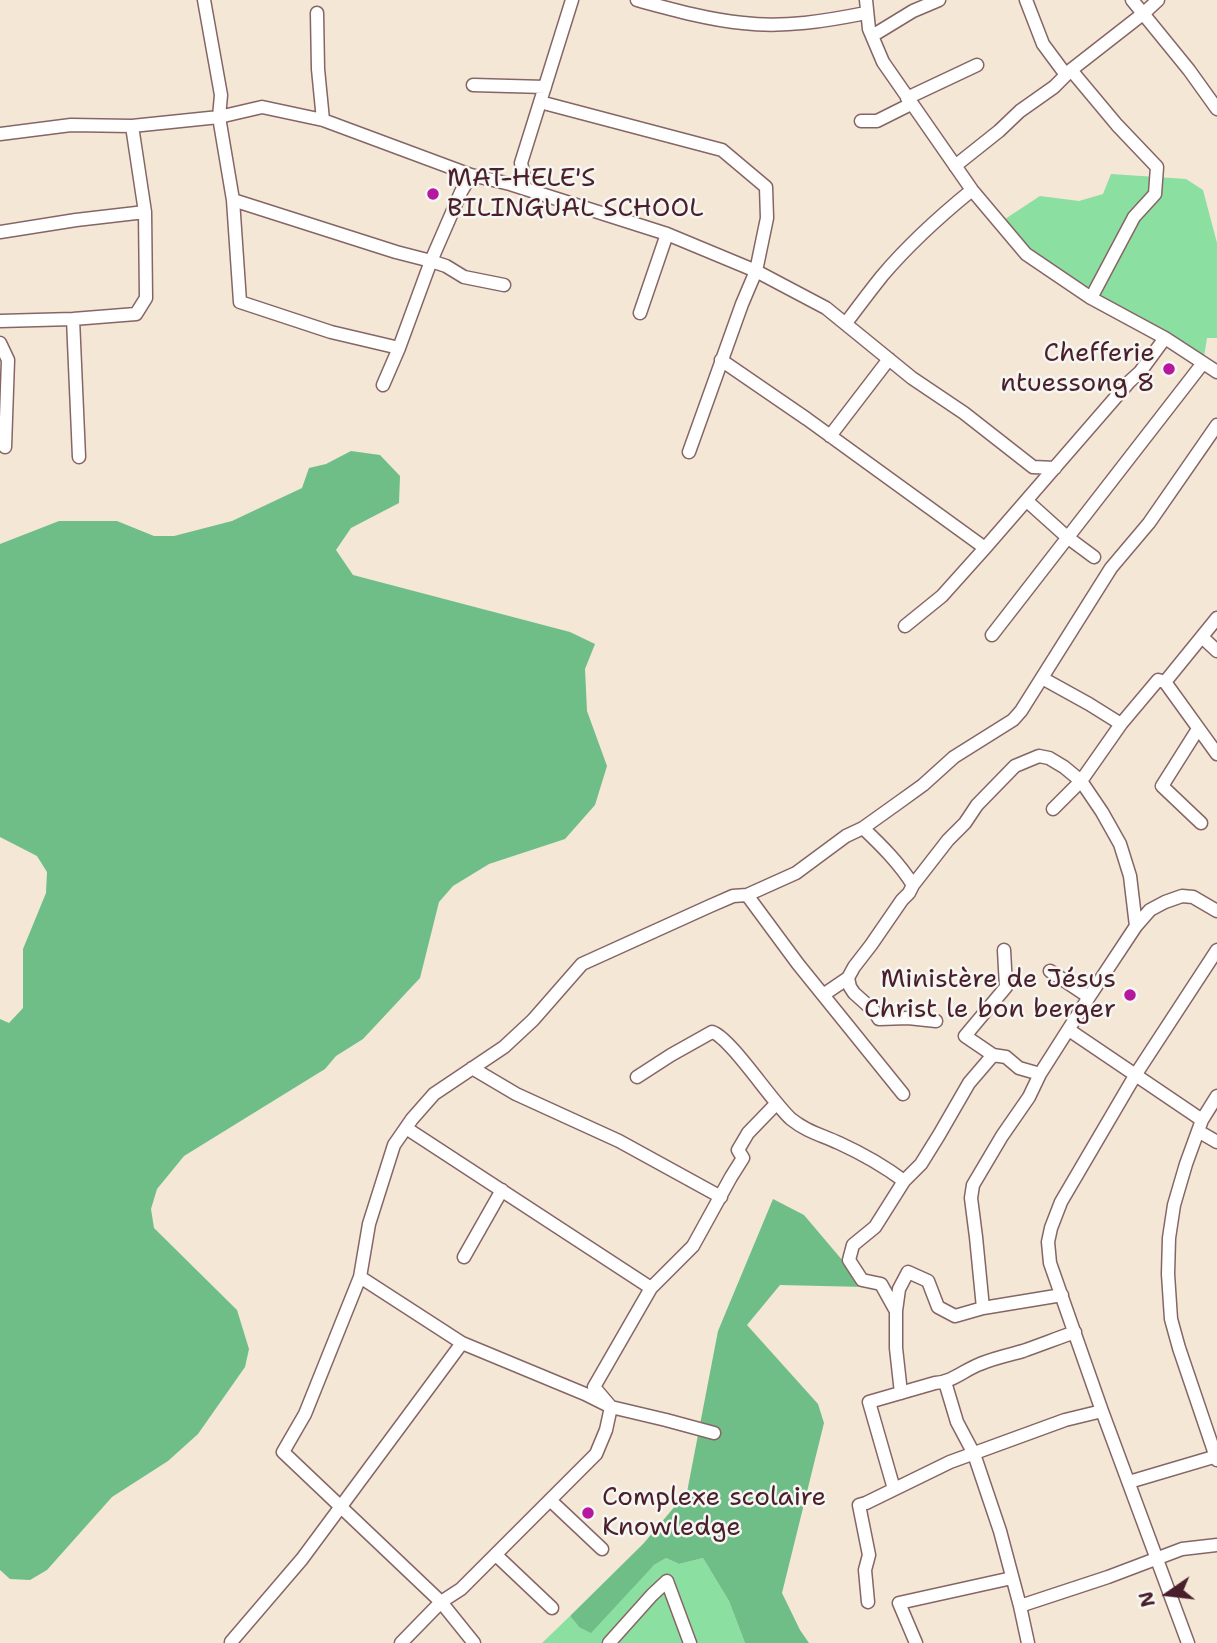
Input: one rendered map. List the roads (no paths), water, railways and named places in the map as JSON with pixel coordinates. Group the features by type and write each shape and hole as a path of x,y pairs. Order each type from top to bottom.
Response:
{"street":[{"path":"204,0 221,95 219,117 233,200 240,302 331,332 399,348"},
{"path":"510,184 525,180 521,163 573,0"},
{"path":"637,0 675,5 742,23 790,25 842,18 866,6 872,36 883,62 972,190 1026,254 1091,298 1165,338 1217,372"},
{"path":"872,36 913,10 939,0"},
{"path":"1026,0 1043,44 1157,167 1155,194 1134,217 1091,298"},
{"path":"1132,0 1217,109"},
{"path":"955,166 1158,0"},
{"path":"317,13 318,69 323,120"},
{"path":"862,121 877,121 977,65"},
{"path":"473,85 545,87"},
{"path":"540,102 722,150 766,187 767,218 756,271 721,360 690,452"},
{"path":"0,134 71,125 132,126 219,117 262,107 323,120 471,175 510,184 667,234 756,271 826,308 912,378 964,413 1033,467 1055,468"},
{"path":"0,321 136,314 146,298 145,212 132,126"},
{"path":"383,385 431,261 471,175"},
{"path":"846,323 907,249 972,190"},
{"path":"233,200 431,261 464,276 504,285"},
{"path":"0,232 145,212"},
{"path":"640,313 667,234"},
{"path":"73,319 79,457"},
{"path":"905,626 942,596 1140,372 1165,338"},
{"path":"0,343 8,360 5,447"},
{"path":"831,436 889,359"},
{"path":"721,360 985,548"},
{"path":"992,635 1203,363"},
{"path":"474,1643 442,1602 283,1452 305,1414 360,1277 369,1224 394,1145 434,1094 504,1047 533,1020 582,964 721,901 747,895 796,873 923,785 954,757 1013,720 1111,568 1149,523 1217,425"},
{"path":"1027,501 1094,558"},
{"path":"1165,682 1217,618"},
{"path":"1202,637 1217,651"},
{"path":"1042,678 1121,724"},
{"path":"1053,809 1080,781 1121,724 1158,680 1165,682 1217,754"},
{"path":"1198,729 1162,786 1201,823"},
{"path":"823,995 848,978 913,885 977,805 1015,766 1039,756 1049,758 1080,781 1102,812 1120,845 1130,876 1136,926"},
{"path":"863,828 886,849 913,885"},
{"path":"747,895 798,964 902,1094"},
{"path":"983,1308 971,1198 974,1185 1002,1136 1029,1097 1040,1074 1089,997 1136,926 1150,910 1182,896 1193,897 1217,911"},
{"path":"1004,950 1006,987 965,1036 993,1055 1006,1057 1020,1069 1040,1074"},
{"path":"1188,1643 1050,1263 1048,1242 1055,1216 1097,1139 1217,950"},
{"path":"1050,971 1089,997"},
{"path":"848,978 849,987 879,1019 936,1021"},
{"path":"1069,1030 1136,1074 1217,1142"},
{"path":"637,1077 671,1055 712,1032 717,1032 776,1104 793,1120 816,1135 882,1164 904,1181"},
{"path":"896,1311 881,1284 862,1280 849,1260 853,1245 875,1227 904,1181 921,1164 969,1083 993,1055"},
{"path":"472,1068 516,1094 619,1141 721,1197"},
{"path":"1129,1482 1217,1457 1171,1319 1168,1274 1169,1238 1174,1205 1185,1164 1200,1125 1217,1096"},
{"path":"611,1407 594,1387 651,1288 693,1246 743,1158 738,1150 748,1133 776,1104"},
{"path":"406,1128 651,1288"},
{"path":"464,1257 502,1190"},
{"path":"901,1393 896,1348 896,1311 899,1289 908,1272 928,1281 938,1307 955,1316 983,1308 1062,1295"},
{"path":"360,1277 463,1343 611,1407 713,1433"},
{"path":"894,1489 869,1402 945,1382 978,1364 1075,1332"},
{"path":"231,1642 302,1559 463,1343"},
{"path":"945,1382 957,1422 974,1454 1000,1531 1028,1643"},
{"path":"401,1643 442,1602 461,1590 596,1454 606,1430 611,1407"},
{"path":"868,1602 864,1570 869,1555 859,1505 950,1462 1065,1420 1102,1411"},
{"path":"550,1500 602,1549"},
{"path":"1020,1606 1182,1549 1217,1545"},
{"path":"496,1555 552,1608"},
{"path":"916,1643 899,1603 1012,1578"},
{"path":"609,1643 667,1581 691,1643"}],"place":[{"name":"MAT-HELE'S BILINGUAL SCHOOL","path":"433,194"},
{"name":"Chefferie ntuessong 8","path":"1169,369"},
{"name":"Ministère de Jésus Christ le bon berger","path":"1130,995"},
{"name":"Complexe scolaire Knowledge","path":"588,1513"}]}
